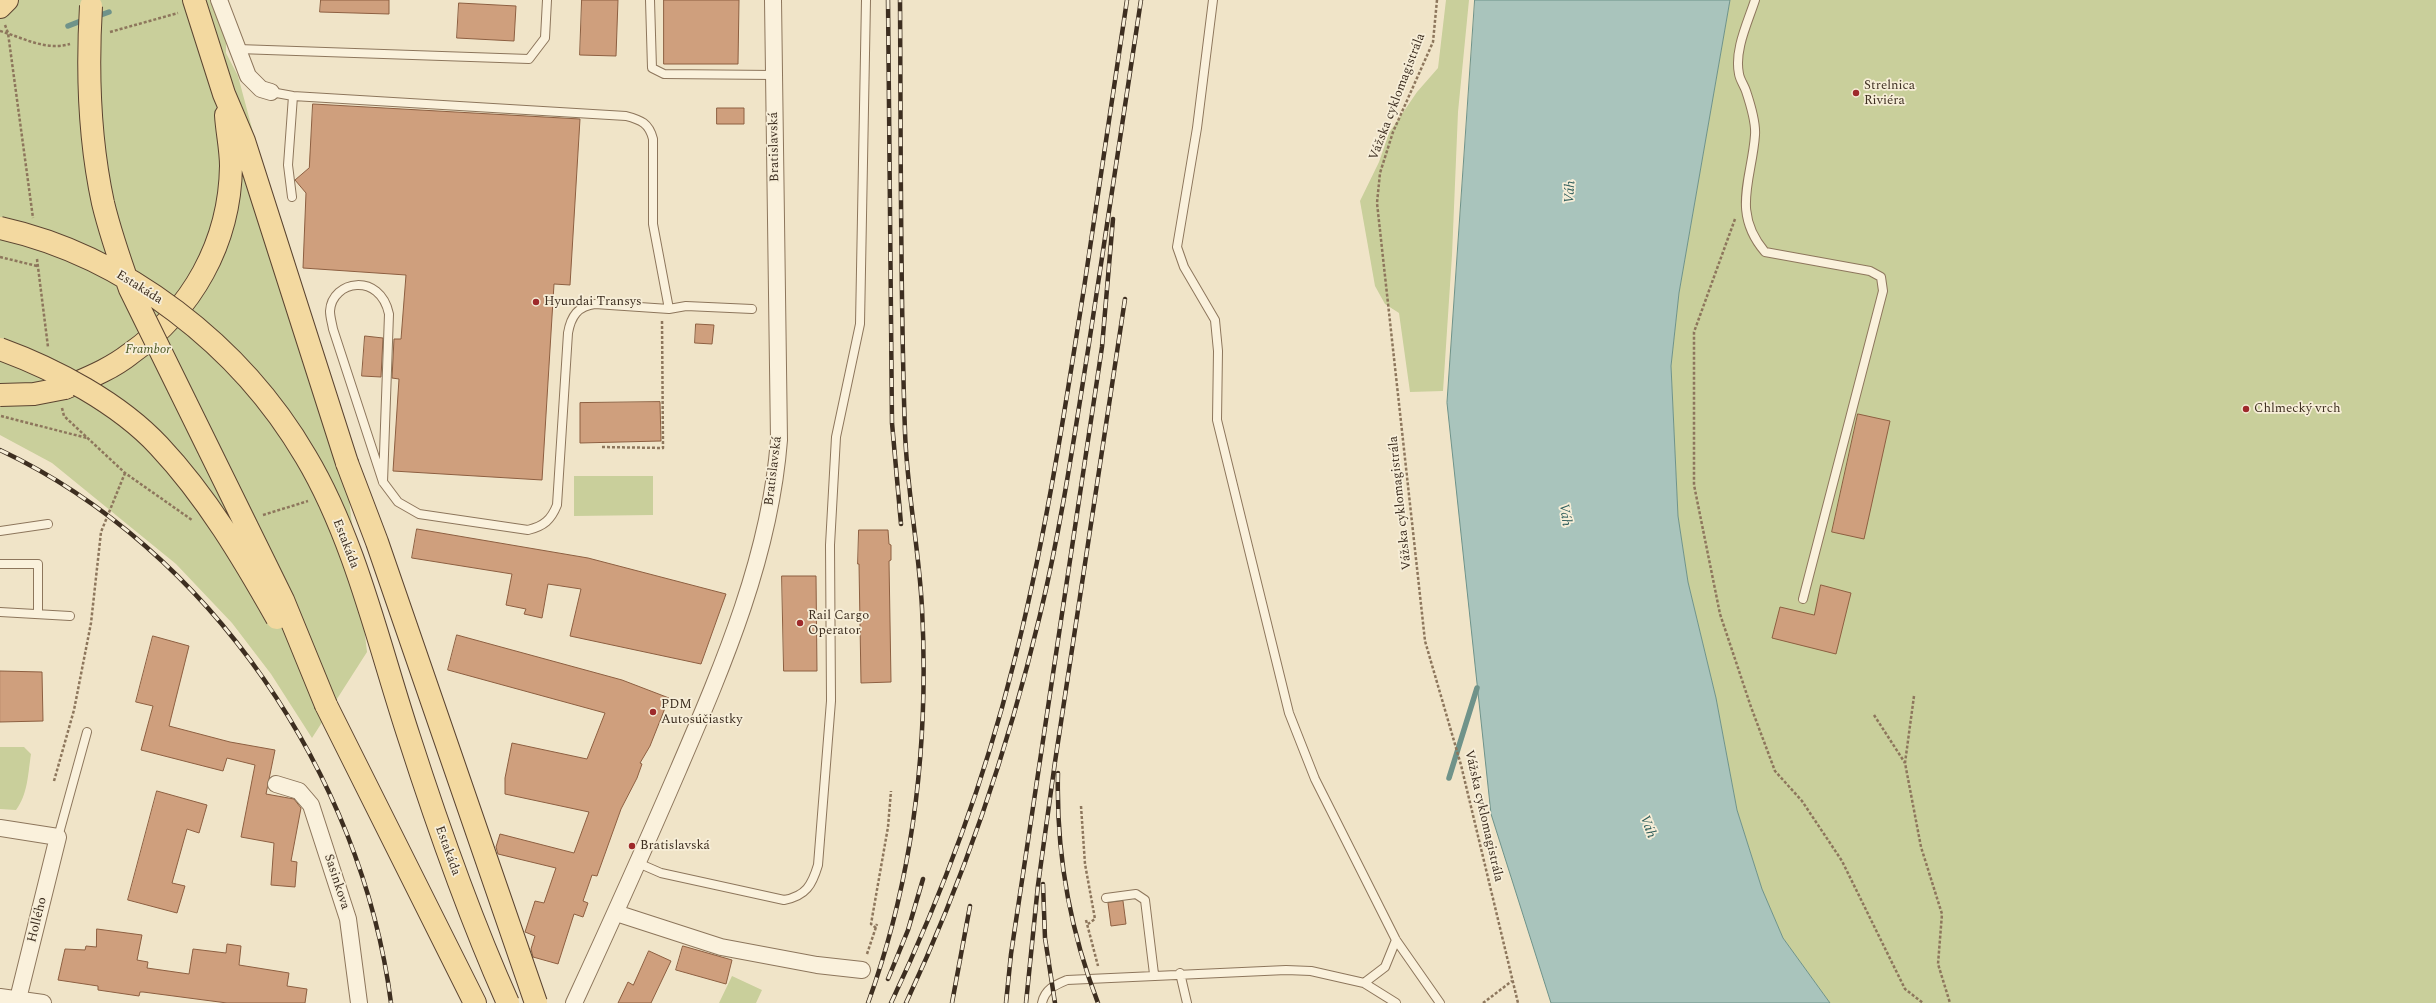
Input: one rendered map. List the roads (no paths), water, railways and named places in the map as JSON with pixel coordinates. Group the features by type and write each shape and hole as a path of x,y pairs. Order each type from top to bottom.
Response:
{"main road":[{"path":"194,0 224,94 244,141 347,463 377,542 536,1003"},
{"path":"92,3 88,82 91,116 97,170 113,240 130,290 283,600 326,705"},
{"path":"0,395 34,394 66,388 100,372 130,355 165,326 198,284 218,238 229,196 231,165 224,94"},
{"name":"Estakáda","path":"0,228 45,242 84,257 128,280 170,307 193,324 230,358 270,404 299,446 334,514 352,561 430,803 473,921 508,1003"},
{"path":"0,349 32,361 70,380 129,420 159,445 205,502 242,557 326,705 475,1003"}],"street":[{"path":"219,0 248,76 261,89 271,92"},
{"name":"Bratislavská","path":"574,1003 616,913 718,678 757,563 776,477 779,440 773,0"},
{"name":"Sasinkova","path":"276,784 299,791 311,805 348,919 359,1003"},
{"path":"0,828 58,837"},
{"name":"Hollého","path":"18,1001 58,837"},
{"path":"616,913 721,947 817,965 862,970"},
{"path":"0,997 18,1001 43,1003"}],"lane":[{"path":"238,49 529,59 545,38 547,0"},
{"path":"650,0 652,68 664,74 774,75"},
{"path":"638,862 661,873 784,900 802,894 809,888 818,865 831,701 830,545 836,438 860,324 866,0"},
{"path":"1213,0 1197,128 1177,247 1184,267 1215,320 1218,351 1217,420 1289,713 1315,779 1396,940 1440,1003"},
{"path":"1755,0 1738,56 1739,74 1746,92 1755,134 1744,193 1749,222 1757,243 1765,252 1854,267 1882,277 1883,291 1880,309 1849,419 1803,599"},
{"path":"271,92 293,96 626,116 645,123 650,129 653,139 653,224 669,309"},
{"path":"292,197 288,165 293,96"},
{"path":"383,482 389,314 386,300 377,290 365,285 348,287 336,296 330,310 333,329 383,482 398,502 419,514 528,530 541,526 552,517 557,505 568,332 572,318 581,308 595,304 669,309 686,306 752,309"},
{"path":"0,532 48,524"},
{"path":"0,564 38,564 38,613"},
{"path":"0,612 70,616"},
{"path":"58,837 87,732"},
{"path":"1106,898 1136,894 1145,900 1154,974"},
{"path":"1364,983 1385,967 1396,940"},
{"path":"1042,1003 1043,995 1052,987 1067,980 1154,974 1292,970 1311,971 1364,983 1396,1003"},
{"path":"1180,973 1187,1003"}],"water":[{"name":"Váh","path":"1475,0 1730,0 1679,293 1671,366 1678,516 1688,582 1716,698 1737,810 1762,889 1783,938 1830,1003 1551,1003 1491,814 1447,403"}],"waterway":[{"path":"95,17 109,12"},
{"path":"68,26 86,19"},
{"path":"1449,778 1477,688"}],"railway":[{"path":"888,0 892,423 901,524"},
{"path":"868,1003 884,955 897,907 907,858 915,808 923,709 924,659 922,608 906,454 903,378 900,0"},
{"path":"891,1003 928,921 960,838 989,752 1013,666 1035,572 1061,431 1127,0"},
{"path":"906,1003 947,909 983,813 1014,715 1048,582 1061,516 1088,350 1141,0"},
{"path":"1006,1003 1011,954 1102,347 1113,219"},
{"path":"1026,1003 1038,885 1055,762 1125,299"},
{"path":"0,450 76,493 146,546 208,609 263,678 310,754 347,835 374,918 391,1003"},
{"path":"1058,773 1059,832 1066,890 1079,947 1098,1003"},
{"path":"888,979 908,930 923,879"},
{"path":"1043,884 1045,938 1055,1003"},
{"path":"952,1003 970,906"}],"place":[{"name":"Strelnica Riviéra","path":"1856,93"},
{"name":"Hyundai Transys","path":"536,302"},
{"name":"Chlmecký vrch","path":"2246,409"},
{"name":"Rail Cargo Operator","path":"800,623"},
{"name":"PDM Autosúčiastky","path":"653,712"},
{"name":"Bratislavská","path":"632,846"}],"park label":[{"name":"Frambor","path":"148,350"}]}
